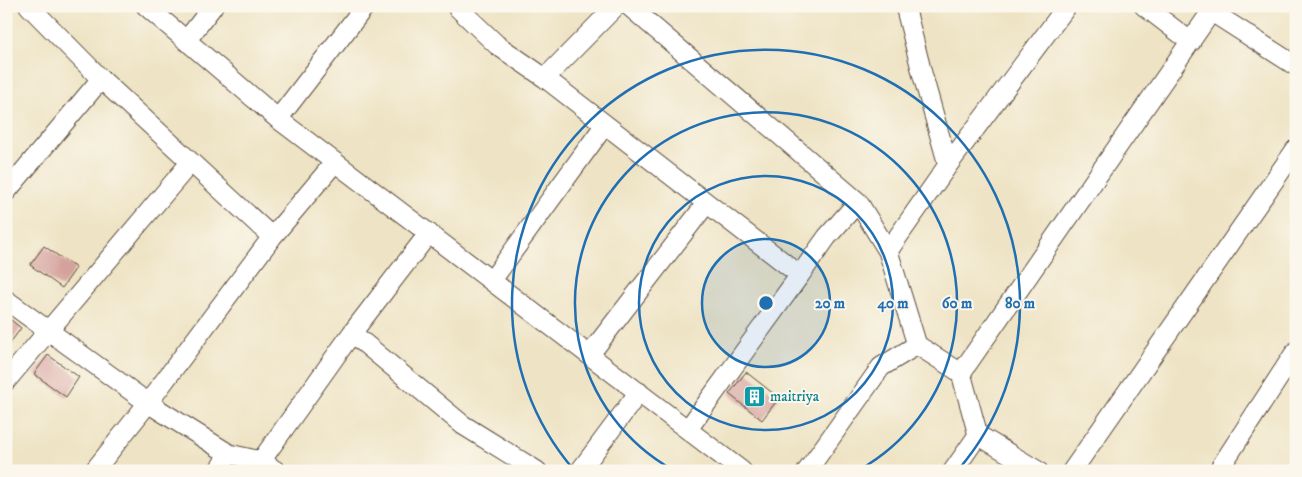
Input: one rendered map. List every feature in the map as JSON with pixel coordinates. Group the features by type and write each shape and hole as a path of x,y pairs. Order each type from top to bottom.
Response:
{"street":[{"path":"29,6 101,79 272,237"},
{"path":"146,6 278,119 688,429 734,468"},
{"path":"186,41 213,6"},
{"path":"278,119 365,6"},
{"path":"456,6 497,45 544,78 800,275"},
{"path":"544,78 616,6"},
{"path":"629,6 858,202 888,251 916,345 961,373 978,435 1038,471"},
{"path":"888,251 948,165 1067,6"},
{"path":"1144,6 1191,42"},
{"path":"908,9 948,165"},
{"path":"961,373 1213,9 1296,66"},
{"path":"6,192 101,79"},
{"path":"492,280 604,126"},
{"path":"1072,471 1296,149"},
{"path":"94,471 148,403 272,237 335,162"},
{"path":"6,381 190,163"},
{"path":"688,429 827,237 858,202"},
{"path":"590,354 706,204"},
{"path":"6,300 50,330 148,403 229,454 268,466 352,333 429,233"},
{"path":"352,333 463,425 537,471"},
{"path":"807,471 881,367 916,345"},
{"path":"1218,471 1296,351"},
{"path":"580,471 639,392"},
{"path":"954,471 978,435"},
{"path":"218,471 229,454"}],"building":[{"path":"44,246 76,268 62,288 30,265"},
{"path":"6,316 21,328 8,346 6,345"},
{"path":"48,355 79,377 66,397 34,374"},
{"name":"maitriya","path":"746,372 779,398 762,420 729,394"}],"place":[{"name":"maitriya","path":"754,396"}]}
